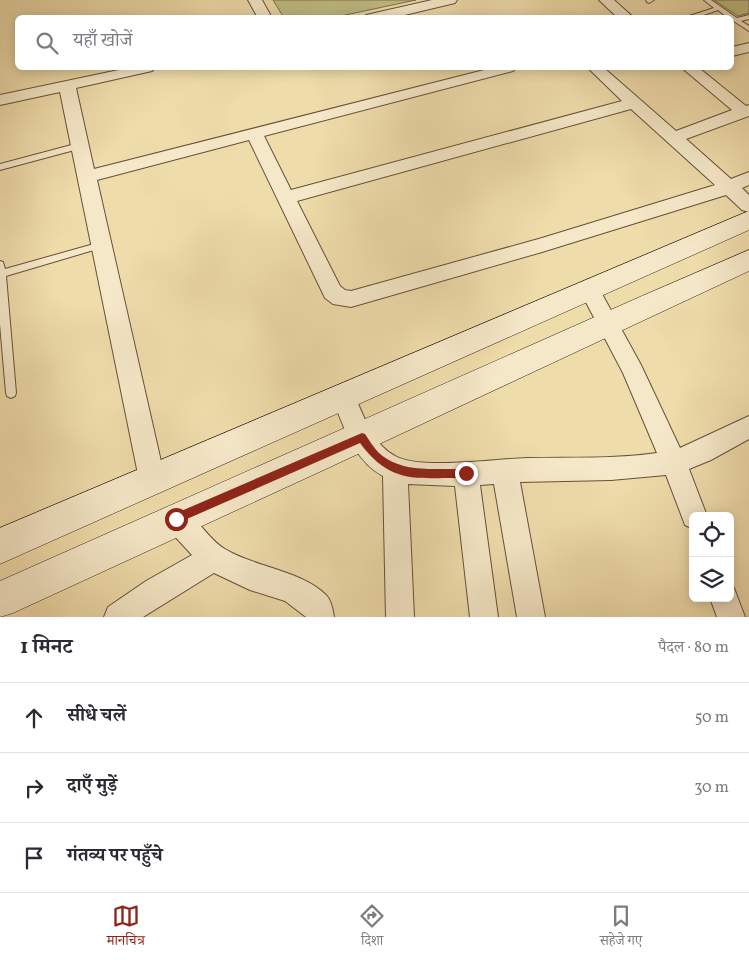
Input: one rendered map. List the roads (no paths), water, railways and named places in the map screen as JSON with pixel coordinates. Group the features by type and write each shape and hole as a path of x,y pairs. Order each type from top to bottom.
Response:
{"street":[{"path":"255,0 262,15"},
{"path":"409,14 450,0"},
{"path":"606,0 624,15"},
{"path":"734,51 749,47"},
{"path":"0,100 138,70"},
{"path":"86,177 254,133 459,73 488,70"},
{"path":"597,70 749,205"},
{"path":"693,70 747,111"},
{"path":"67,85 152,479"},
{"path":"286,198 634,103"},
{"path":"673,138 747,111"},
{"path":"254,133 332,292 340,298 351,300 542,245 728,187 749,178"},
{"path":"0,546 749,220"},
{"path":"0,600 176,519 362,437 608,322 749,260"},
{"path":"589,289 608,322 674,462 693,512"},
{"path":"344,397 362,437 375,456 395,469 414,472 466,473 639,466 674,462 749,427"},
{"path":"395,469 400,617"},
{"path":"504,471 531,617"},
{"path":"466,473 484,617"},
{"path":"176,519 213,558 250,576 292,589 317,606 320,617"},
{"path":"118,617 156,591 213,558"},
{"path":"725,602 730,617"}],"lane":[{"path":"707,0 729,15"},
{"path":"696,15 719,8"},
{"path":"736,20 749,17"},
{"path":"736,20 749,29"},
{"path":"0,167 79,146"},
{"path":"11,393 1,269 101,245"}]}
